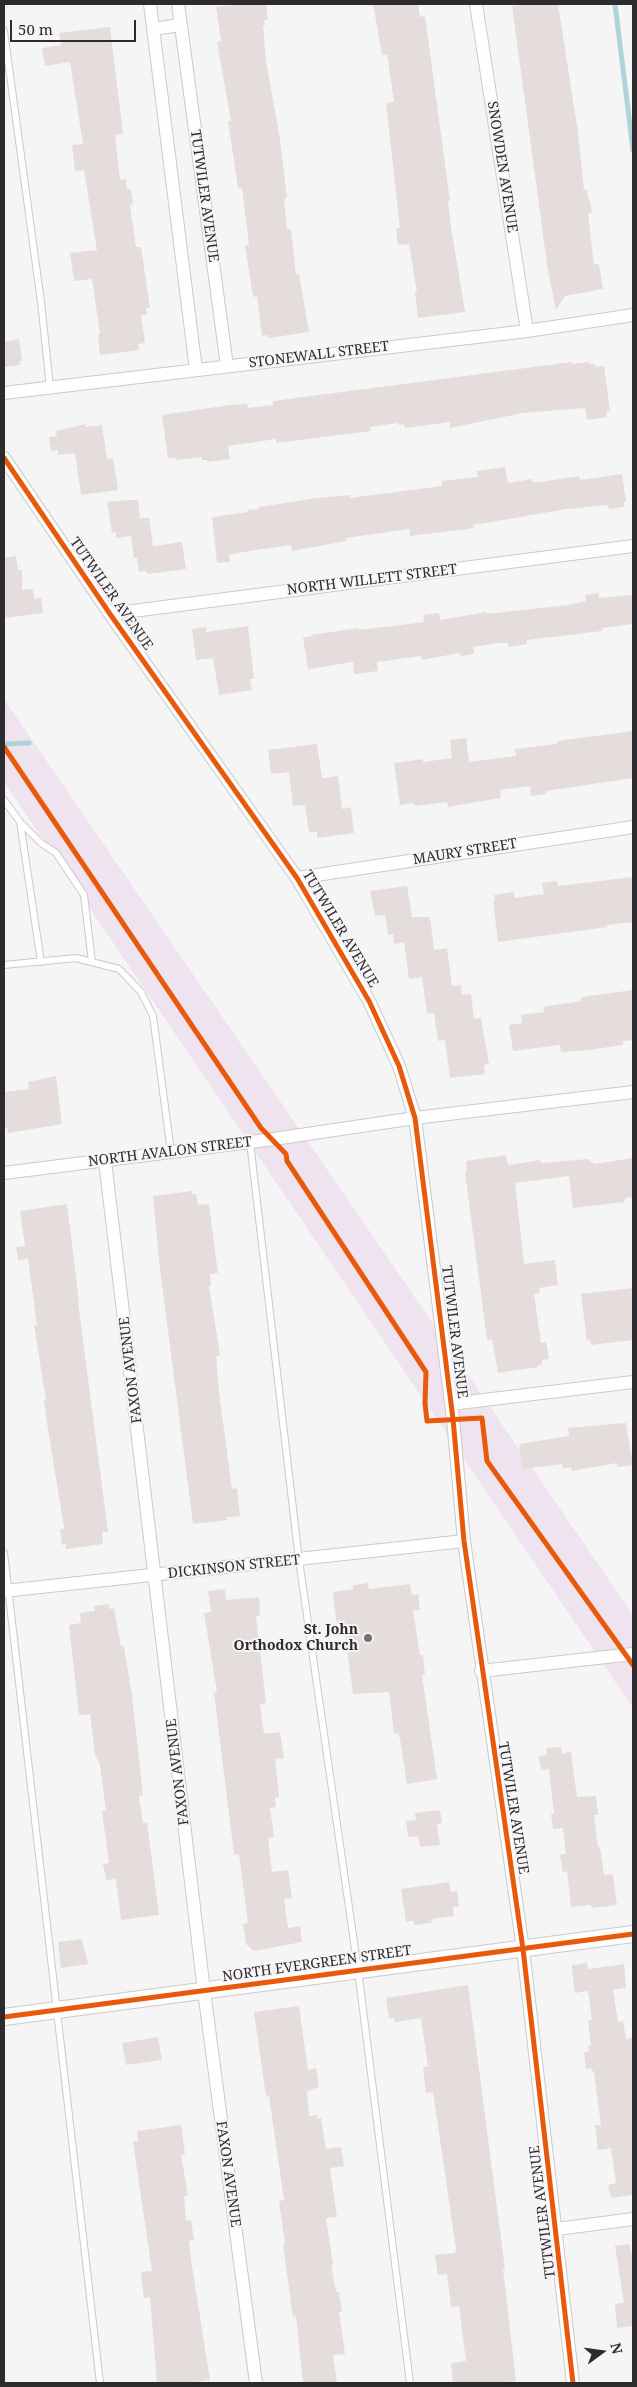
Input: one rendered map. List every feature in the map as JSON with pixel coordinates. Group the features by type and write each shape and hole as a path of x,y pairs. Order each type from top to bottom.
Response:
{"street":[{"name":"TUTWILER AVENUE","path":"150,4 196,370"},
{"name":"TUTWILER AVENUE","path":"178,4 227,366"},
{"name":"SNOWDEN AVENUE","path":"476,4 527,331"},
{"path":"153,29 181,25"},
{"name":"STONEWALL STREET","path":"4,393 527,331 633,315"},
{"name":"TUTWILER AVENUE","path":"4,458 110,614 297,878 369,1000 398,1066 415,1118 451,1404 464,1541 481,1671 523,1949 557,2229 573,2383"},
{"name":"NORTH WILLETT STREET","path":"110,614 633,546"},
{"name":"MAURY STREET","path":"297,878 633,826"},
{"name":"NORTH AVALON STREET","path":"4,1173 250,1142 415,1118 633,1092"},
{"name":"FAXON AVENUE","path":"105,1161 204,1991 256,2383"},
{"path":"451,1404 633,1382"},
{"name":"DICKINSON STREET","path":"6,1591 464,1541"},
{"path":"481,1671 633,1654"},
{"name":"NORTH EVERGREEN STREET","path":"4,2018 633,1934"},
{"path":"557,2229 633,2219"}],"lane":[{"path":"4,31 41,302 50,387"},
{"path":"4,800 20,822 41,843 56,853 84,895 92,962"},
{"path":"20,822 41,962"},
{"path":"4,965 76,958 119,969 141,992 153,1016 171,1152"},
{"path":"250,1142 299,1560 358,1970 410,2383"},
{"path":"4,1553 6,1591 100,2383"}],"shaded area":[{"path":"4,699 633,1615 633,1708 4,782"}],"building":[{"path":"266,4 268,20 264,20 265,26 263,26 266,61 280,139 287,198 284,199 287,229 291,229 296,274 299,274 309,332 269,338 268,335 262,336 257,296 253,297 245,245 249,245 242,188 238,188 228,121 231,121 217,42 221,41 216,7"},
{"path":"373,4 418,4 420,17 425,16 450,201 448,201 451,227 465,312 418,318 415,292 417,292 409,244 398,245 396,229 400,228 386,103 394,102 387,54 382,55"},
{"path":"558,4 577,126 584,190 587,190 592,213 588,214 594,264 599,264 603,289 565,296 556,310 548,271 512,6"},
{"path":"110,27 123,134 115,135 120,180 126,179 127,189 131,189 133,204 130,205 136,247 141,247 150,308 146,308 147,315 141,315 145,343 138,344 139,350 100,355 98,334 100,334 92,279 74,281 70,253 97,250 84,170 75,171 72,145 83,144 70,62 45,66 42,48 61,45 59,33"},
{"path":"19,339 22,361 19,361 20,365 4,367 4,342"},
{"path":"572,362 572,364 589,362 589,364 595,364 596,367 604,366 610,411 606,412 607,417 587,420 585,408 523,413 450,428 450,422 405,428 404,424 398,425 398,423 370,427 371,431 276,443 276,439 228,446 230,459 208,462 207,460 202,460 202,457 176,460 175,458 168,458 162,415 230,405 247,404 248,408 273,405 273,401"},
{"path":"86,424 86,427 102,425 107,459 113,458 118,490 81,495 75,453 58,455 58,450 51,451 49,437 57,436 56,431"},
{"path":"505,467 508,483 532,479 532,482 541,482 579,476 580,480 622,474 626,502 624,502 624,507 609,509 608,505 567,509 473,525 474,528 459,530 410,536 409,529 346,538 346,541 292,551 291,545 243,552 229,555 230,562 217,563 212,517 248,512 247,510 259,509 259,507 316,498 350,495 350,498 442,486 442,481 478,477 477,471"},
{"path":"138,500 140,518 149,518 153,546 182,542 186,569 148,574 145,571 139,572 137,558 134,558 131,536 116,538 116,532 112,533 107,502"},
{"path":"16,556 18,570 22,570 22,590 33,589 34,599 41,598 43,613 4,618 4,558"},
{"path":"599,593 599,598 633,595 633,624 602,628 602,631 527,640 527,644 508,647 508,643 499,643 473,647 474,654 460,656 459,653 422,660 421,656 377,662 378,671 354,674 353,662 308,669 303,638 311,635 424,622 423,615 439,613 440,620 486,612 486,614 569,605 586,601 585,595"},
{"path":"248,626 254,679 250,679 252,690 219,695 213,658 196,660 192,629 206,627 206,632"},
{"path":"633,731 633,778 546,791 546,794 531,796 530,786 500,790 501,798 448,807 447,802 415,806 414,803 400,805 394,763 452,758 450,740 466,738 469,762 516,756 515,749 557,744 557,741"},
{"path":"317,744 322,778 338,776 342,809 351,807 354,833 317,838 317,832 309,832 305,805 293,806 289,772 271,774 268,750"},
{"path":"633,877 633,922 498,942 493,901 495,901 494,895 514,892 514,898 544,894 542,883 557,881 558,886"},
{"path":"407,886 412,917 430,917 434,950 447,948 452,986 461,985 462,995 471,994 474,1019 481,1018 489,1064 484,1065 485,1074 450,1078 445,1040 438,1041 434,1013 427,1014 422,977 409,979 404,942 394,944 393,934 388,935 385,915 375,916 370,891"},
{"path":"633,990 633,1040 623,1041 623,1045 588,1050 561,1052 560,1045 513,1051 509,1025 522,1023 521,1015 544,1012 543,1007 581,1001 581,997"},
{"path":"56,1076 62,1124 8,1133 7,1127 4,1128 4,1092 29,1089 28,1082"},
{"path":"506,1155 508,1165 540,1160 541,1163 588,1159 594,1164 633,1158 633,1197 626,1198 624,1202 573,1208 569,1176 515,1183 524,1264 555,1260 558,1285 539,1288 540,1293 534,1294 541,1343 546,1342 549,1359 542,1360 542,1365 538,1365 538,1367 498,1373 492,1339 487,1340 465,1172 467,1171 466,1161"},
{"path":"192,1191 192,1194 196,1194 198,1205 209,1204 218,1273 210,1274 211,1286 209,1286 220,1355 216,1356 219,1392 232,1489 237,1488 240,1516 227,1517 227,1520 193,1524 160,1269 153,1196"},
{"path":"67,1204 108,1532 102,1532 103,1544 66,1549 66,1544 62,1545 60,1529 64,1527 47,1423 44,1400 46,1400 34,1325 37,1325 28,1259 18,1260 16,1247 25,1246 20,1211"},
{"path":"633,1288 633,1340 591,1345 590,1340 587,1341 581,1294"},
{"path":"626,1423 633,1465 617,1467 617,1463 572,1471 571,1467 563,1469 562,1464 523,1469 519,1444 569,1436 568,1428"},
{"name":"St. John Orthodox Church","path":"368,1583 369,1589 410,1584 412,1595 418,1594 420,1610 413,1610 420,1655 423,1655 425,1674 422,1675 437,1779 407,1784 400,1739 398,1733 394,1734 389,1692 353,1694 345,1634 338,1635 333,1592 353,1589 353,1585"},
{"path":"225,1589 226,1600 259,1597 260,1615 256,1616 266,1703 260,1704 264,1734 280,1732 284,1758 275,1759 279,1797 275,1798 276,1807 270,1808 274,1837 268,1838 272,1872 288,1870 292,1898 284,1899 288,1928 300,1926 302,1942 254,1951 246,1944 243,1924 248,1923 239,1854 234,1855 214,1693 217,1692 204,1613 211,1612 208,1591"},
{"path":"109,1604 109,1609 114,1608 121,1646 124,1646 132,1696 143,1795 139,1796 143,1823 147,1822 159,1915 121,1920 116,1879 106,1880 103,1864 109,1863 102,1811 106,1811 100,1765 95,1754 90,1714 79,1715 69,1625 81,1623 80,1613 95,1611 94,1606"},
{"path":"561,1747 562,1754 571,1752 577,1797 596,1796 598,1815 594,1815 598,1847 600,1847 604,1875 613,1874 617,1905 592,1908 590,1905 571,1907 567,1871 563,1872 560,1855 566,1854 563,1828 553,1829 551,1814 554,1814 549,1769 541,1770 539,1756 547,1755 546,1748"},
{"path":"440,1810 442,1823 437,1824 440,1845 420,1847 418,1836 408,1837 406,1821 416,1820 415,1813"},
{"path":"449,1882 451,1892 457,1891 459,1906 453,1907 454,1916 431,1919 432,1923 414,1925 414,1921 406,1922 401,1889"},
{"path":"82,1939 88,1964 61,1968 58,1942"},
{"path":"587,1963 588,1969 624,1964 626,1988 613,1990 618,2022 623,2021 626,2039 633,2038 633,2195 611,2198 608,2185 616,2183 611,2148 598,2150 595,2125 601,2125 594,2073 591,2068 586,2069 584,2052 589,2051 588,2046 591,2046 588,2020 592,2020 588,1991 575,1993 572,1971 572,1965"},
{"path":"468,1985 505,2269 503,2269 516,2381 495,2383 453,2383 451,2363 466,2361 459,2306 451,2307 447,2274 438,2275 435,2255 455,2253 456,2249 433,2092 426,2093 423,2067 428,2067 421,2018 395,2022 394,2018 389,2018 386,1998"},
{"path":"299,2006 308,2070 316,2068 319,2087 307,2091 309,2116 317,2115 317,2119 321,2118 326,2149 341,2147 344,2166 330,2168 337,2217 326,2218 333,2265 331,2265 336,2292 339,2292 342,2312 339,2312 345,2354 333,2355 337,2383 303,2383 296,2316 293,2317 283,2245 285,2244 279,2201 284,2200 269,2096 266,2097 254,2012"},
{"path":"158,2037 162,2060 126,2065 122,2043"},
{"path":"181,2125 185,2154 181,2155 188,2195 184,2196 186,2221 191,2220 194,2240 189,2241 210,2380 188,2383 157,2383 150,2297 144,2298 141,2272 152,2271 133,2142 138,2141 137,2131"},
{"path":"629,2244 633,2260 633,2326 617,2328 615,2304 624,2303 615,2246"}],"waterway":[{"path":"615,4 633,150"},
{"path":"4,744 29,743"}],"cycle path":[{"path":"4,458 110,614 297,878 369,1001 399,1066 415,1118 453,1419 464,1541 523,1949 573,2383"},
{"path":"4,747 261,1128 286,1154 287,1161 426,1372 425,1403 427,1421 482,1418 487,1461 633,1665"},
{"path":"4,2017 633,1934"}],"place":[{"name":"St. John Orthodox Church","path":"368,1638"}]}
